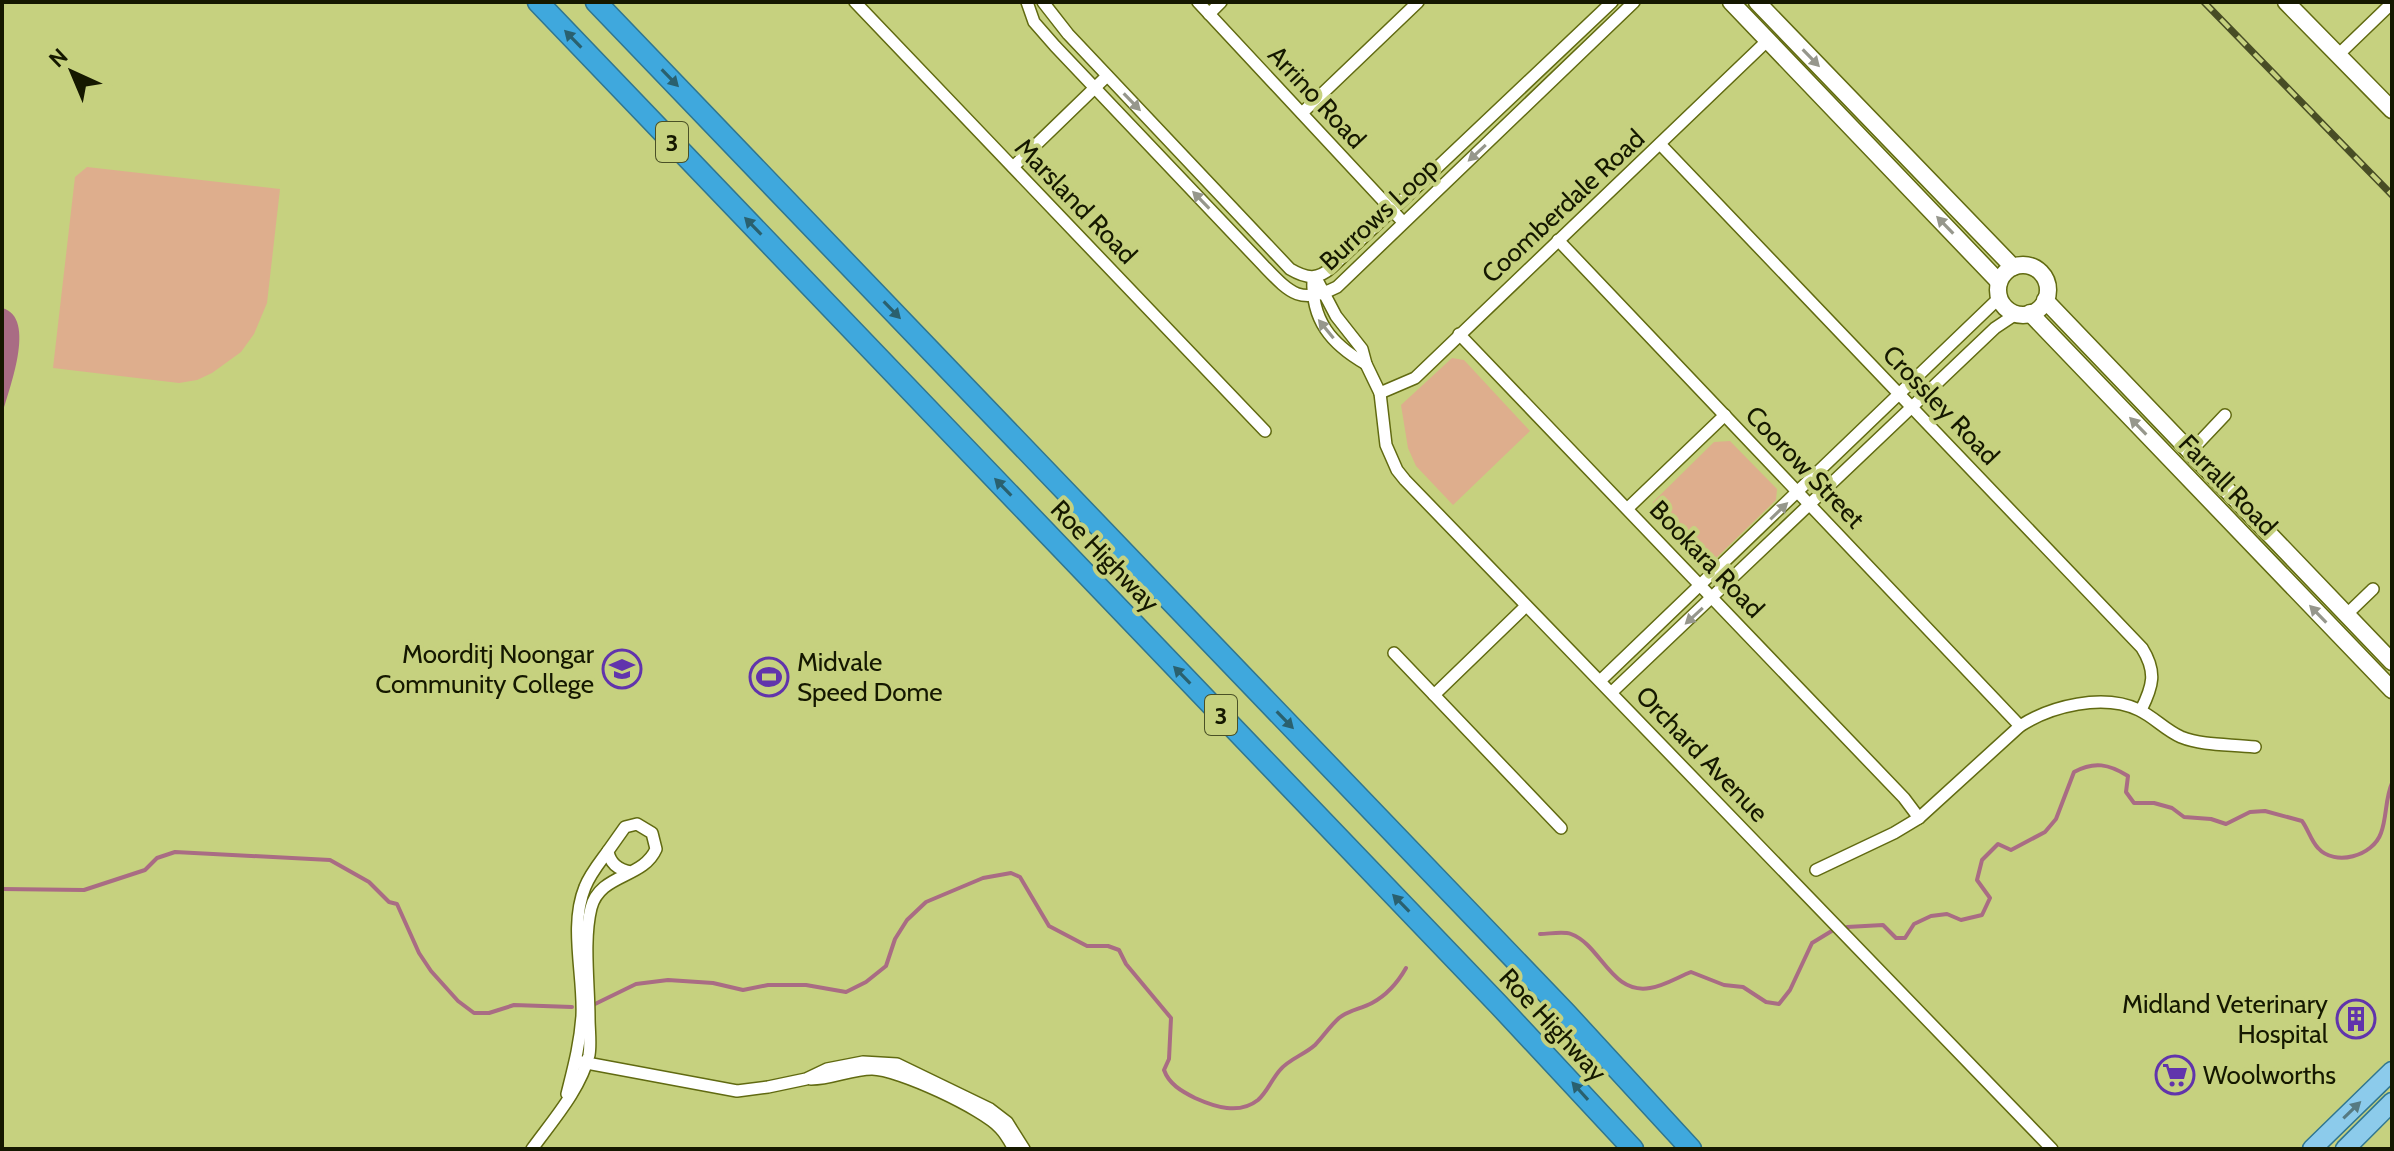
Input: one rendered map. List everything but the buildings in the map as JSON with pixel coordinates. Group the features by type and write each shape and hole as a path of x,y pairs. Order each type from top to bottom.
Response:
{"highway":[{"name":"Roe Highway","path":"538,2 1633,1149"},
{"name":"Roe Highway","path":"596,2 1555,1002 1691,1149"}],"main road":[{"path":"1731,2 1999,290 2006,308 2023,314 2039,308 2045,300 2047,288 2042,274 2030,266 2013,267 2003,275 1999,290"},
{"path":"1757,2 2013,267"},
{"path":"2286,2 2392,110"},
{"name":"Farrall Road","path":"2045,300 2392,662"},
{"name":"Farrall Road","path":"2023,314 2055,339 2392,690"},
{"path":"2055,339 2069,325"},
{"path":"2243,535 2256,522"},
{"path":"2290,584 2303,571"},
{"path":"2348,645 2362,631"},
{"path":"2312,1149 2392,1071"},
{"path":"2345,1149 2392,1102"}],"street":[{"name":"Marsland Road","path":"855,2 1265,431"},
{"name":"Burrows Loop","path":"1027,2 1034,22 1055,46 1286,289 1297,295 1312,297 1337,287 1634,2"},
{"name":"Burrows Loop","path":"1043,2 1068,34 1290,269 1301,276 1314,278 1324,275 1612,2"},
{"name":"Arrino Road","path":"1198,2 1403,222"},
{"path":"1209,14 1221,2"},
{"path":"1302,113 1418,2"},
{"path":"2337,56 2392,3"},
{"path":"1580,32 1590,44"},
{"path":"1055,46 1068,34"},
{"name":"Coomberdale Road","path":"1380,393 1415,378 1768,40"},
{"path":"1534,75 1546,88"},
{"path":"1013,167 1107,76"},
{"path":"1489,118 1500,130"},
{"path":"1138,133 1150,122"},
{"name":"Crossley Road","path":"1660,144 2142,648 2151,662 2154,675 2151,690 2141,710"},
{"path":"1444,161 1455,173"},
{"path":"1178,176 1191,165"},
{"path":"1223,223 1235,211"},
{"name":"Coorow Street","path":"1558,240 2020,726"},
{"path":"1263,265 1276,253"},
{"name":"Orchard Avenue","path":"1314,278 1336,316 1360,344 1380,393 1386,445 1397,470 2052,1149"},
{"name":"Orchard Avenue","path":"1314,278 1312,297 1323,327 1349,355 1366,364"},
{"path":"1601,680 1954,343 1999,290"},
{"path":"1612,692 1995,328 2023,314"},
{"name":"Bookara Road","path":"1459,334 1904,798 1919,818"},
{"path":"1954,343 1967,355"},
{"path":"1628,508 1725,415"},
{"path":"2190,452 2225,415"},
{"path":"1851,442 1863,454"},
{"path":"1751,537 1763,550"},
{"path":"2346,615 2373,589"},
{"path":"1434,695 1526,606"},
{"path":"1394,653 1561,828"},
{"path":"1816,870 1919,818 2020,726 2038,714 2066,707 2116,703 2141,710 2181,737 2199,742 2255,747"},
{"path":"532,1149 576,1086 582,1058 591,905 608,883 649,861 656,849 655,838 649,830 637,824 629,825 617,835 586,884 582,896 579,928 582,1058"},
{"path":"608,851 620,869 631,872"},
{"path":"582,1058 737,1091 806,1079 827,1079 870,1069 899,1073 977,1112 999,1127 1014,1149"},
{"path":"806,1079 827,1069 863,1062 897,1064 990,1109 1007,1122 1024,1149"}],"shaded area":[{"path":"87,167 280,189 267,303 254,334 241,352 212,373 179,383 53,368 75,177"},
{"path":"2,308 13,314 19,339 18,356 2,415"},
{"path":"1452,358 1464,360 1530,431 1453,505 1416,466 1408,448 1401,405"},
{"path":"1730,441 1777,489 1776,500 1711,563 1696,562 1651,517 1653,502 1714,442"}],"waterway":[{"path":"1847,927 1883,925 1896,938 1905,938 1914,924 1931,916 1947,914 1961,920 1982,915 1990,898 1977,880 1982,860 1998,844 2011,850 2045,832 2056,819 2074,772 2088,766 2108,767 2128,776 2126,792 2134,803 2154,803 2172,808 2184,817 2211,819 2226,824 2250,812 2265,811 2302,821 2318,848 2325,854 2343,858 2362,853 2377,841 2392,783"},
{"path":"2,889 84,890 145,870 157,858 175,852 330,860 369,882 389,902 397,904 419,953 431,971 458,1001 474,1013 489,1013 514,1005 572,1007"},
{"path":"595,1004 636,984 668,980 713,983 743,990 768,985 806,985 846,992 866,982 886,966 895,939 907,920 926,902 983,878 1011,873 1020,877 1049,926 1087,946 1108,946 1119,950 1126,964 1171,1018 1169,1059 1164,1070 1172,1083 1203,1101 1219,1107 1235,1108 1251,1105 1258,1100 1284,1066 1315,1045 1339,1018 1383,996 1406,968"},
{"path":"1540,934 1571,934 1591,948 1616,977 1637,988 1655,987 1691,972 1724,985 1743,987 1766,1002 1779,1004 1790,990 1812,943 1835,929"}],"railway":[{"path":"2204,2 2392,195"}],"place":[{"name":"Moorditj Noongar Community College","path":"622,669"},
{"name":"Midvale Speed Dome","path":"769,677"},
{"name":"Midland Veterinary Hospital","path":"2356,1019"},
{"name":"Woolworths","path":"2175,1075"}]}
